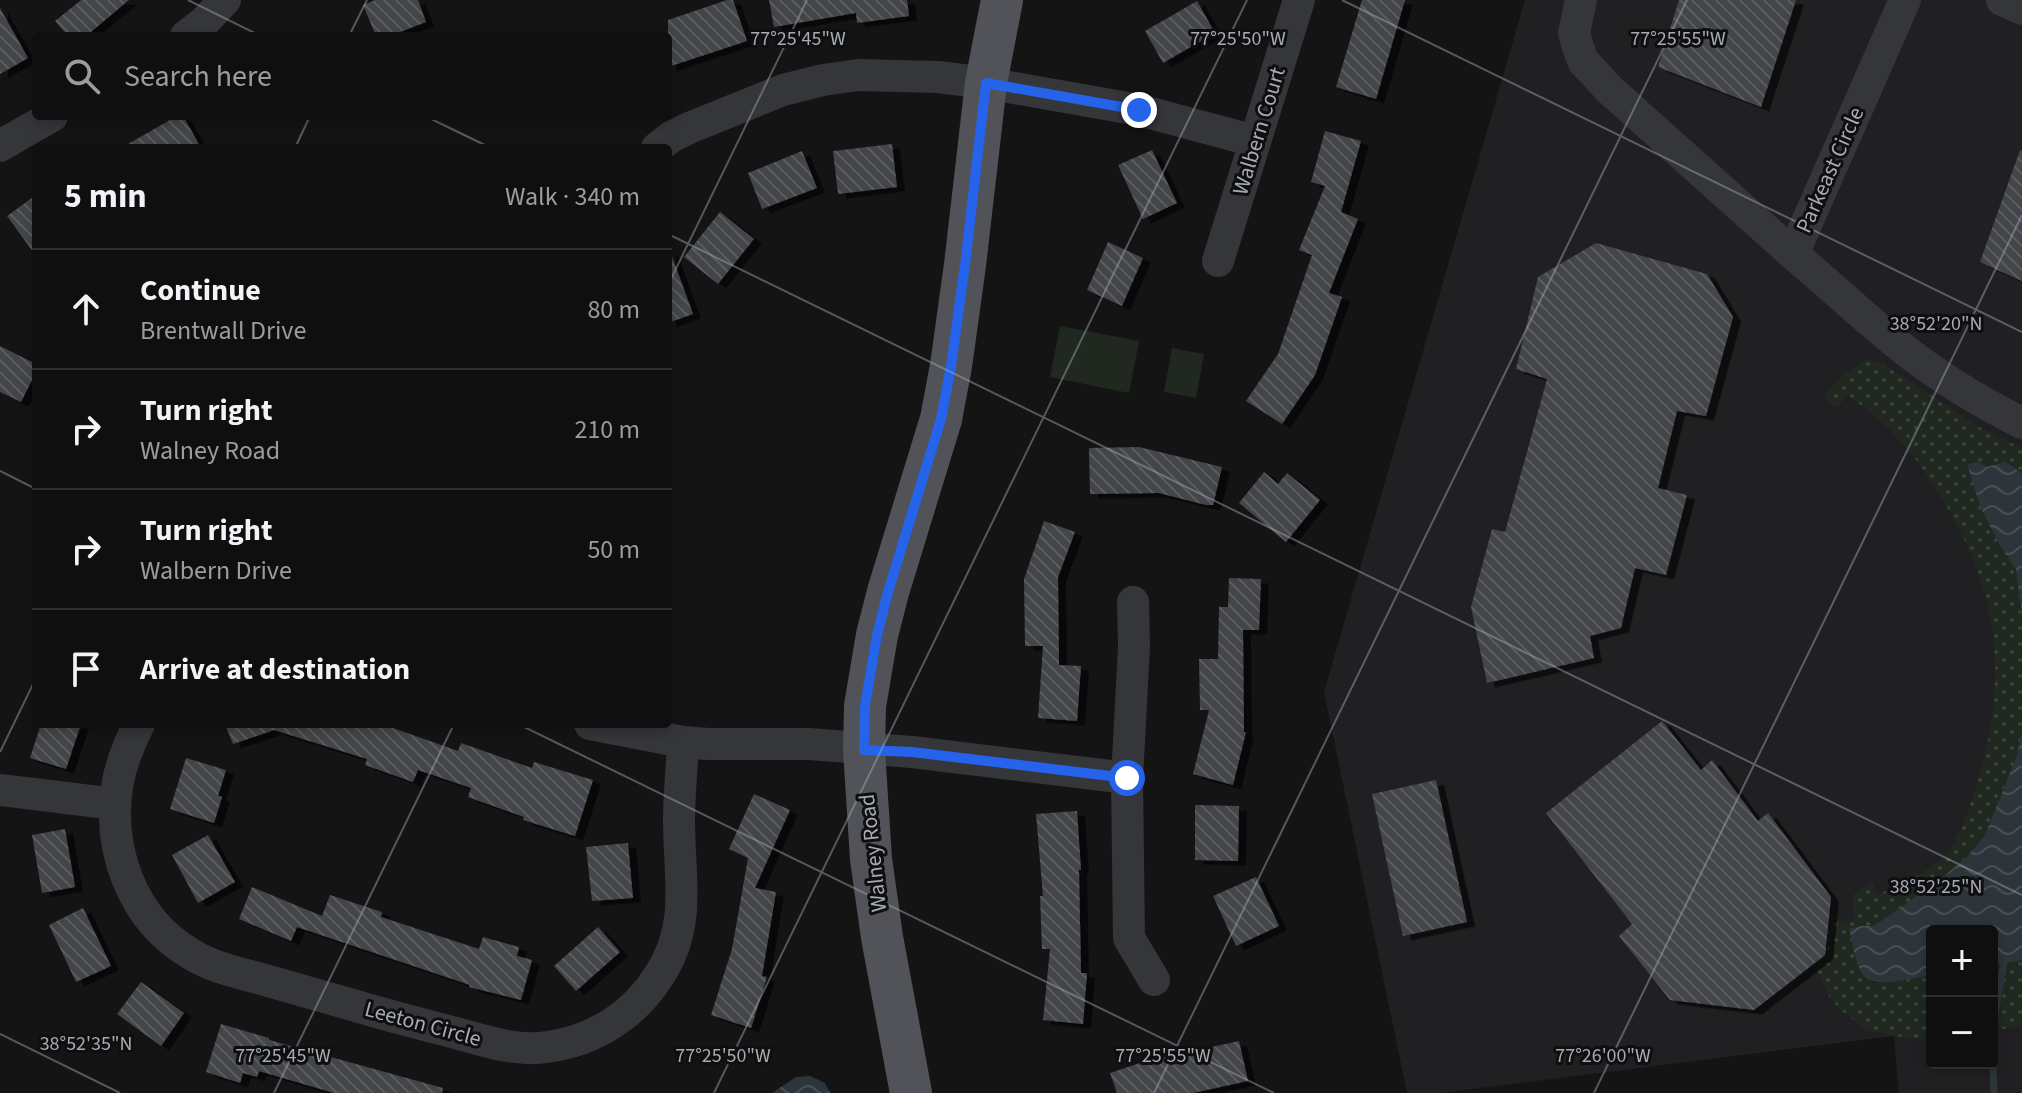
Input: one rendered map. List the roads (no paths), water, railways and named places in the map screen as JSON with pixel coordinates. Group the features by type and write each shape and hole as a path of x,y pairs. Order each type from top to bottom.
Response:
{"main road":[{"name":"Walney Road","path":"911,1093 871,859 864,750 865,706 888,592 941,419 965,265 986,83 1002,0"}],"street":[{"path":"191,32 225,0"},
{"name":"Walbern Court","path":"1218,261 1299,0"},
{"path":"1581,0 1574,33 1583,61 1609,89 1793,254"},
{"name":"Parkeast Circle","path":"1905,0 1793,254 1907,351 1951,383 2022,423"},
{"path":"2002,0 2022,9"},
{"path":"662,144 689,128 783,90 858,75 938,77 986,83 1139,110 1255,141"},
{"path":"0,146 45,120"},
{"path":"1133,602 1134,647 1127,778 1129,938 1154,980"},
{"name":"Leeton Circle","path":"137,728 118,779 116,837 134,894 165,935 190,954 219,968 499,1045 522,1048 568,1044 611,1025 647,993 661,973 680,926 683,901 679,822 683,742"},
{"path":"611,728 683,742 809,744 912,752 1127,778"},
{"path":"0,790 115,804"}],"water":[{"path":"1978,462 1987,467 2005,462 2022,474 2022,615 2016,570 1980,506 1967,464"},
{"path":"2022,730 2022,960 1998,964 1998,925 1926,925 1926,976 1887,982 1865,977 1859,967 1849,929 1874,926 1969,855 1985,835 2017,755"},
{"path":"810,1076 825,1083 830,1093 772,1093 796,1077"}],"waterway":[{"path":"1998,997 2004,963"},
{"path":"1993,1069 1994,1093"}]}
